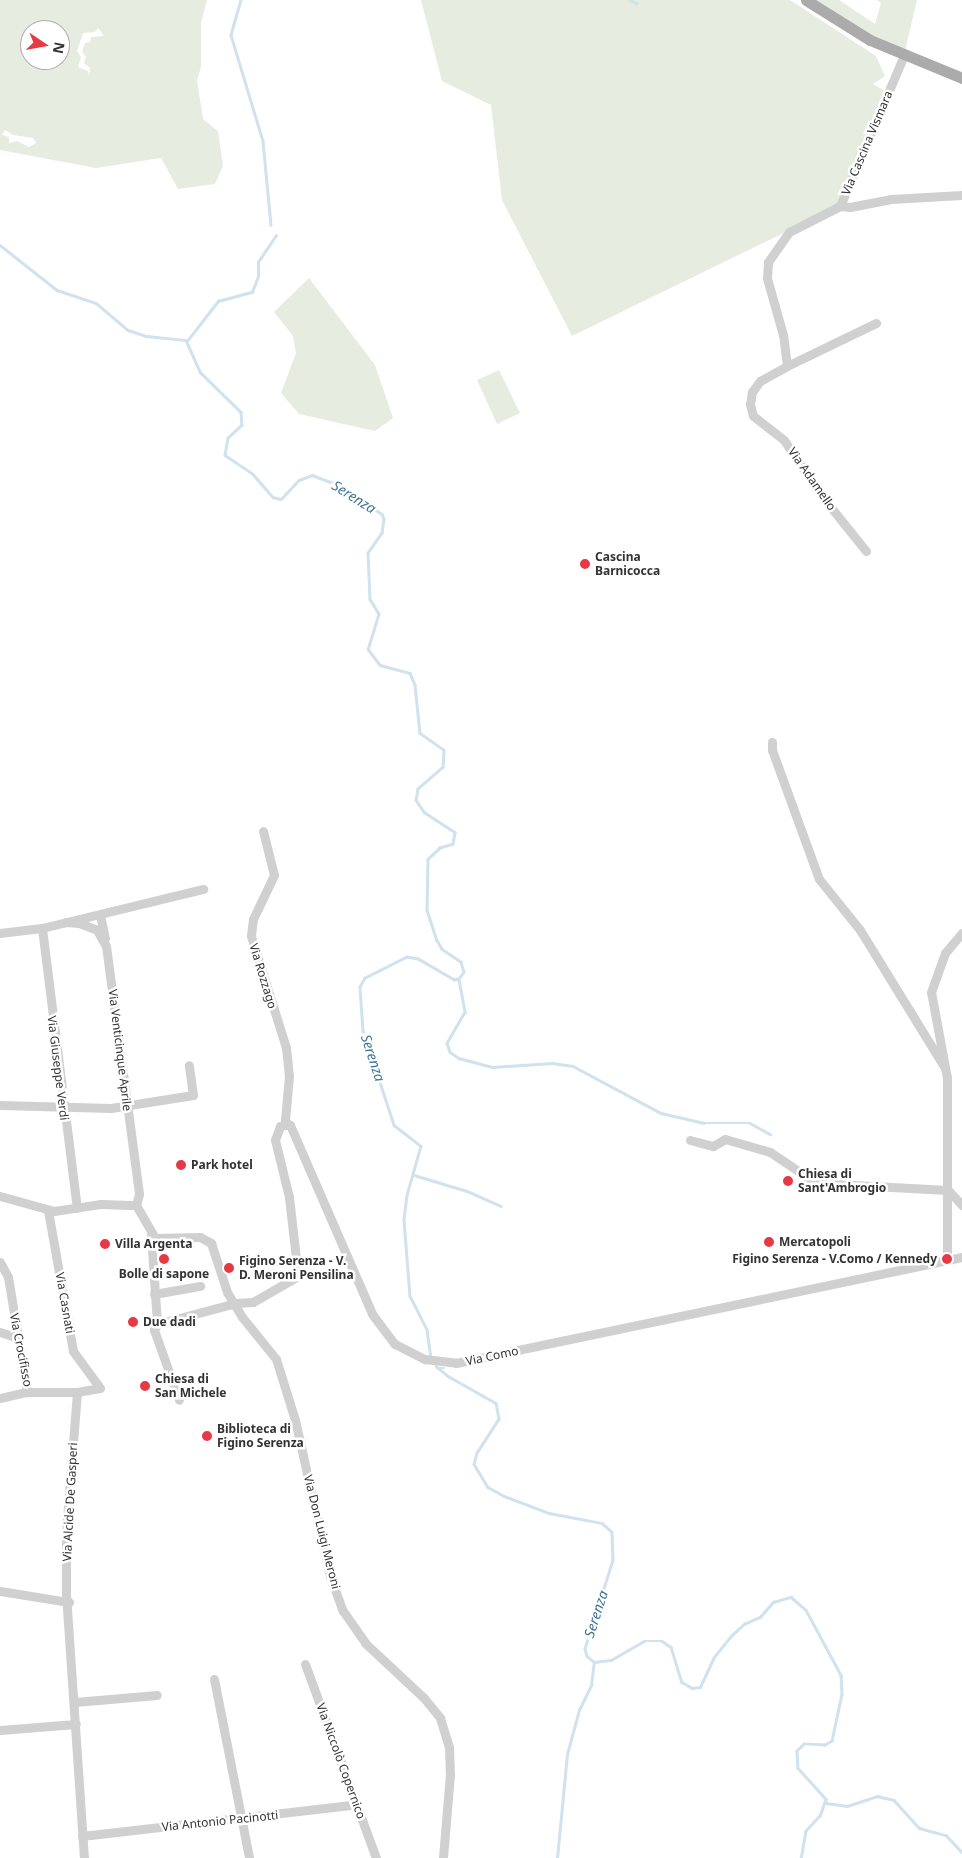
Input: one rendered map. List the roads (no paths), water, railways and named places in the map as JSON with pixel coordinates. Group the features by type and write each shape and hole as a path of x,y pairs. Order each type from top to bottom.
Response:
{"main road":[{"path":"806,0 870,40 962,78"}],"street":[{"name":"Via Cascina Vismara","path":"787,366 783,335 767,278 768,262 789,232 840,206 904,55"},
{"path":"840,206 850,207 891,199 962,195"},
{"name":"Via Adamello","path":"866,551 817,490 784,440 753,416 752,392 760,381 876,323"},
{"path":"772,742 772,750 819,879 860,930 945,1068"},
{"name":"Via Rozzago","path":"263,831 274,875 253,918 251,936 286,1048 289,1076 285,1120 288,1125"},
{"path":"0,933 42,928 203,888"},
{"name":"Via Venticinque Aprile","path":"100,915 106,946 138,1194 136,1205"},
{"path":"66,922 79,923 97,930 106,946"},
{"name":"Via Giuseppe Verdi","path":"42,928 62,1106 76,1208"},
{"path":"947,1259 948,1190 945,1068 932,992 937,967 962,933"},
{"path":"0,1105 127,1106 193,1095 189,1065"},
{"path":"157,1324 236,1303 253,1302 298,1276 289,1198 276,1140 280,1126 288,1125"},
{"name":"Via Como","path":"288,1125 372,1314 395,1344 425,1360 456,1363 962,1257"},
{"path":"690,1140 713,1146 725,1140 770,1152 816,1183 948,1190 962,1205"},
{"path":"0,1196 48,1210 129,1203 136,1205 151,1235 157,1324 154,1330 161,1358 179,1400"},
{"name":"Via Casnati","path":"48,1210 73,1351 100,1388"},
{"name":"Via Don Luigi Meroni","path":"151,1235 161,1240 200,1237 208,1240 214,1247 227,1292 236,1303 242,1317 276,1359 288,1390 330,1576 343,1611 365,1643 424,1698 440,1718 449,1747 450,1774 443,1858"},
{"name":"Via Crocifisso","path":"0,1262 8,1277 27,1392 78,1392 100,1388"},
{"path":"154,1294 200,1286"},
{"path":"0,1332 18,1338"},
{"path":"0,1398 27,1392"},
{"name":"Via Alcide De Gasperi","path":"78,1392 66,1533 84,1858"},
{"path":"0,1591 69,1602"},
{"name":"Via Niccolò Copernico","path":"305,1664 376,1858"},
{"path":"214,1679 249,1858"},
{"path":"74,1702 156,1695"},
{"path":"0,1730 76,1724"},
{"name":"Via Antonio Pacinotti","path":"82,1836 241,1820 357,1804"}],"waterway":[{"path":"241,0 231,35 263,141 271,225"},
{"path":"630,0 636,3"},
{"path":"187,341 218,301 252,292 258,276 258,262 276,235"},
{"name":"Serenza","path":"0,245 57,290 96,303 128,330 147,336 186,340 200,372 241,412 242,425 228,438 225,455 252,473 273,497 281,499 299,480 312,475 338,485 382,514 384,519 382,533 368,553 370,599 379,614 368,649 380,665 410,673 415,685 420,733 444,750 443,767 418,789 416,800 424,812 455,832 453,844 440,848 428,859 427,910 442,949 461,962 464,972 459,979 454,980 418,959 407,957 365,978 360,987 363,1031 394,1125 421,1146 407,1195 404,1220 410,1296 427,1330 431,1357"},
{"path":"459,980 465,1012 447,1043 450,1052 459,1058 493,1067 552,1063 573,1066 661,1113 704,1123 750,1123 770,1134"},
{"path":"414,1175 467,1191 501,1206"},
{"name":"Serenza","path":"436,1366 448,1376 496,1403 499,1419 477,1453 474,1464 488,1487 504,1496 549,1513 602,1523 612,1532 613,1560 585,1649 587,1656 594,1662 611,1660 644,1641 662,1641 671,1647 682,1682 692,1688 700,1687 714,1657 731,1636 744,1624 760,1617 773,1602 791,1597 806,1610 841,1675 842,1694 832,1741 825,1745 804,1744 797,1751 798,1768 826,1799 820,1816 806,1831 801,1858"},
{"name":"Serenza","path":"437,1368 444,1368"},
{"path":"557,1858 567,1754 579,1710 591,1685 594,1662"},
{"path":"826,1803 847,1806 877,1796 894,1800 919,1828 946,1835 962,1852"}],"place":[{"name":"Cascina Barnicocca","path":"585,564"},
{"name":"Park hotel","path":"181,1165"},
{"name":"Chiesa di Sant'Ambrogio","path":"788,1181"},
{"name":"Mercatopoli","path":"769,1242"},
{"name":"Villa Argenta","path":"105,1244"},
{"name":"Bolle di sapone","path":"164,1259"},
{"name":"Figino Serenza - V.Como / Kennedy","path":"947,1259"},
{"name":"Figino Serenza - V. D. Meroni Pensilina","path":"229,1268"},
{"name":"Due dadi","path":"133,1322"},
{"name":"Chiesa di San Michele","path":"145,1386"},
{"name":"Biblioteca di Figino Serenza","path":"207,1436"}]}
